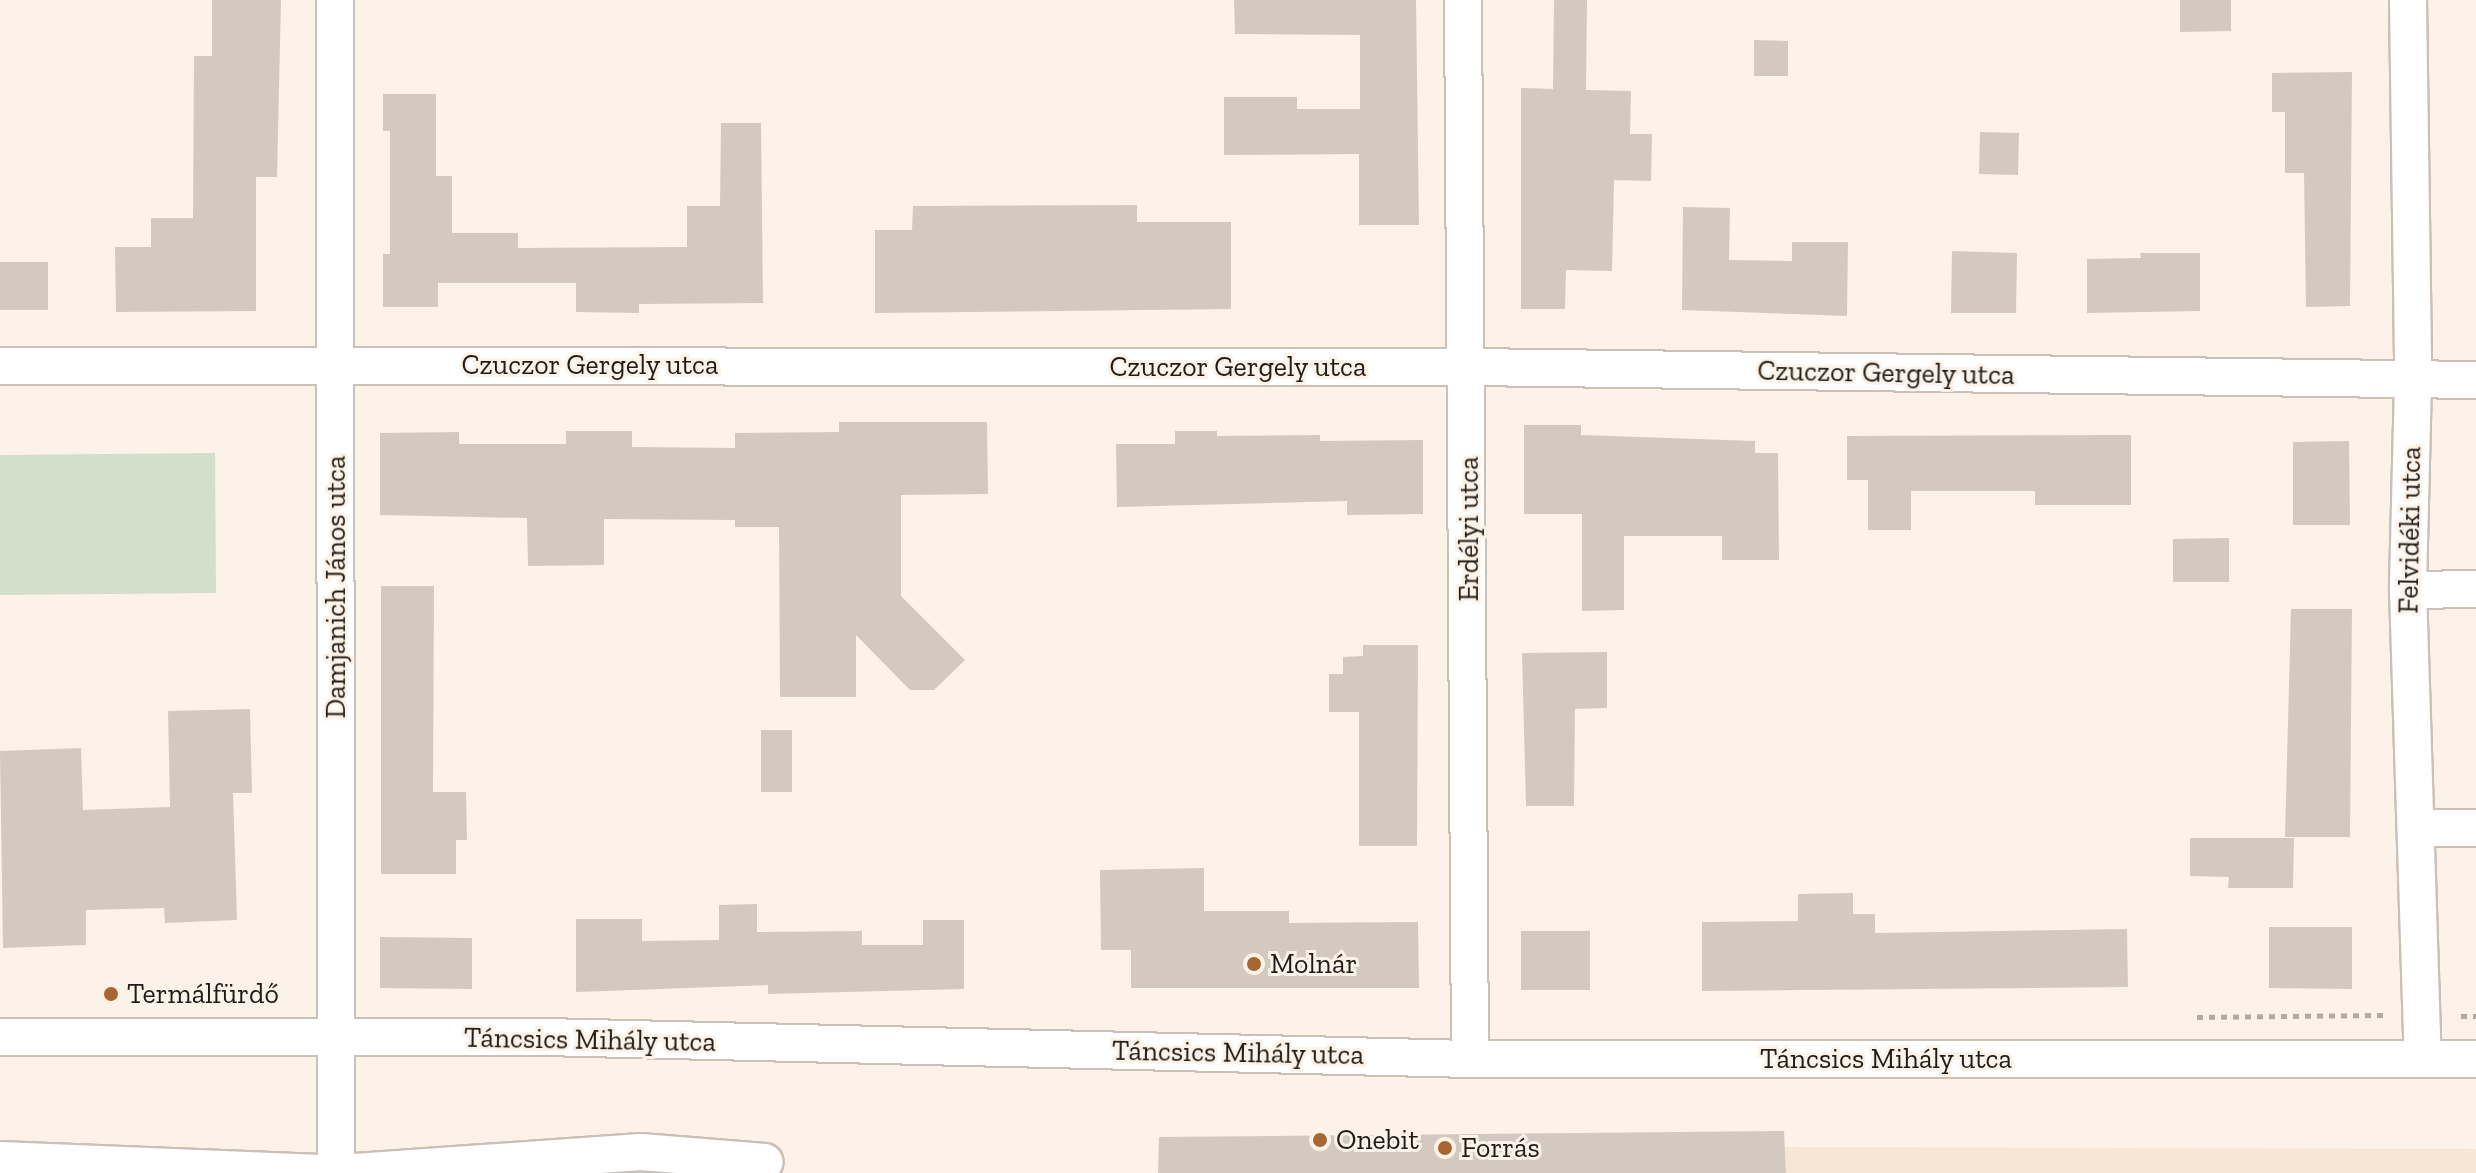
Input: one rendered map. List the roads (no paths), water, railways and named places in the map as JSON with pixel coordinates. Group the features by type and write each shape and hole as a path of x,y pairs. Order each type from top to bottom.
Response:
{"street":[{"name":"Damjanich János utca","path":"335,0 336,1040 339,1173 641,1152 765,1162"},
{"name":"Erdélyi utca","path":"1463,0 1469,367 1470,1059"},
{"name":"Felvidéki utca","path":"2408,0 2413,381 2408,590 2423,1059"},
{"name":"Czuczor Gergely utca","path":"0,366 1469,367 2476,380"},
{"path":"2408,590 2476,589"},
{"path":"2417,828 2476,828"},
{"name":"Táncsics Mihály utca","path":"0,1037 560,1038 1470,1059 2476,1059"},
{"path":"0,1160 327,1173"}],"place":[{"name":"Molnár","path":"1254,964"},
{"name":"Termálfürdő","path":"111,994"},
{"name":"Onebit","path":"1320,1140"},
{"name":"Forrás","path":"1445,1148"}]}
